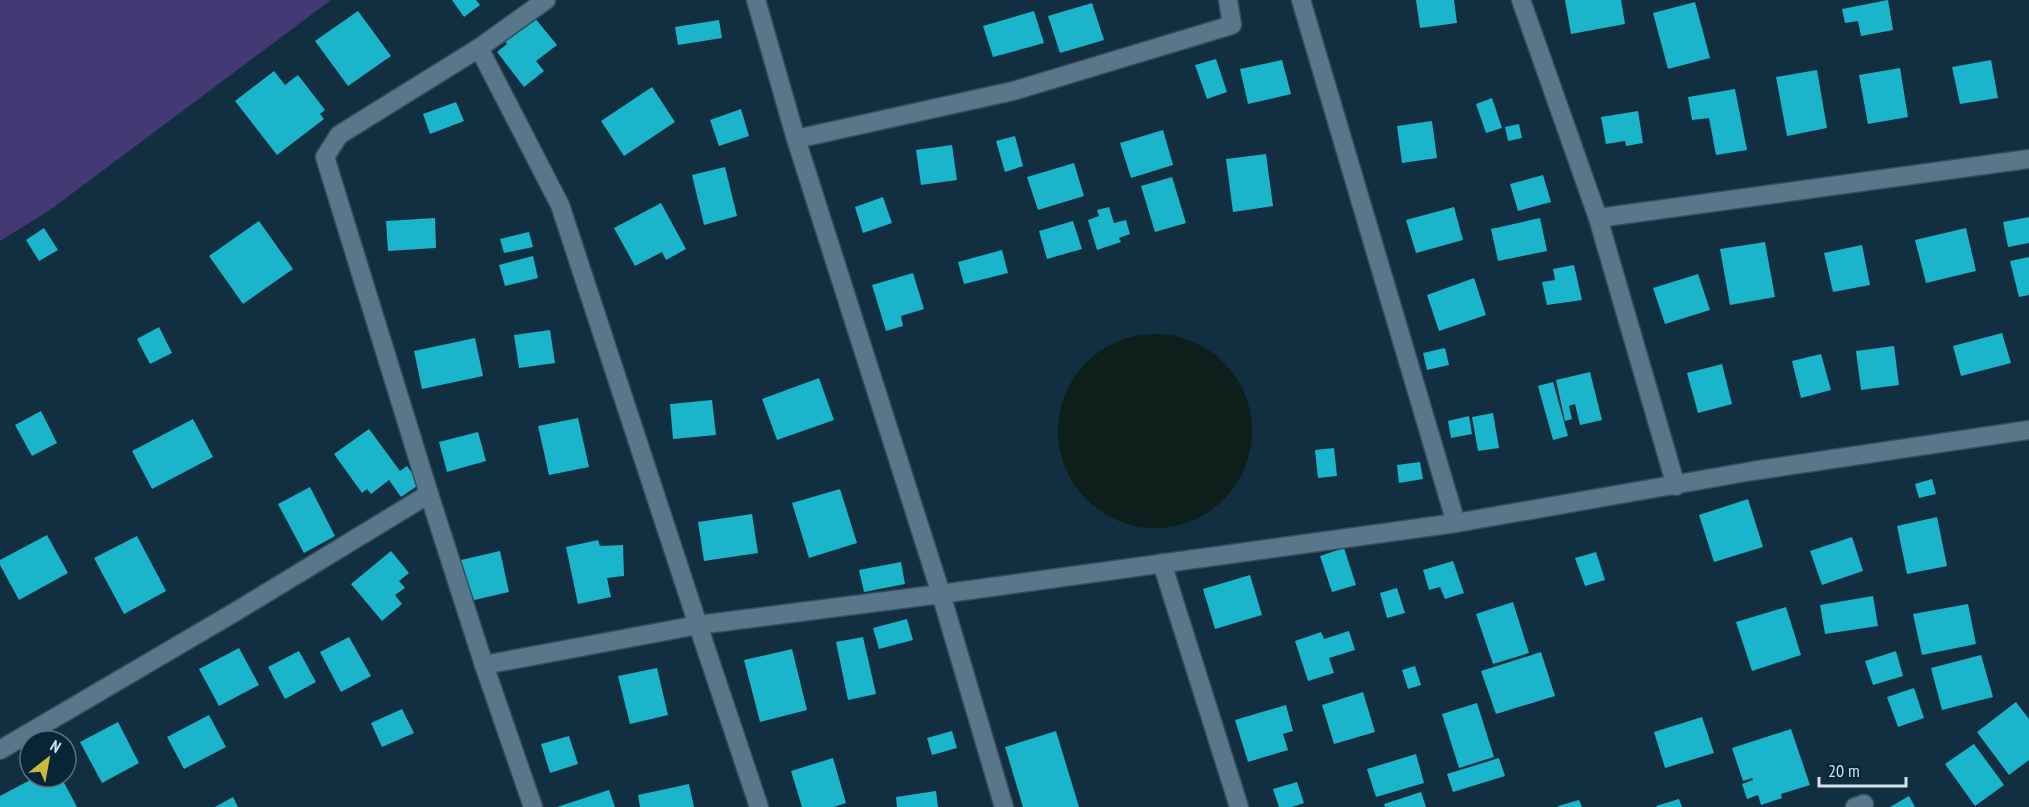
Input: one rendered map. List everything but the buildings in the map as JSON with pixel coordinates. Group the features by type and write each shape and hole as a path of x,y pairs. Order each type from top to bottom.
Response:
{"street":[{"path":"533,807 429,494 325,157 339,135 479,48 546,0"},
{"path":"756,0 796,139 941,594 1004,807"},
{"path":"796,139 1012,91 1232,25 1228,0"},
{"path":"1301,0 1456,523"},
{"path":"1521,0 1598,218 1676,486"},
{"path":"479,48 560,205 759,807"},
{"path":"1598,218 2029,159"},
{"path":"484,665 698,625 1456,523 1752,471 2029,430"},
{"path":"0,750 235,612 429,494"},
{"path":"1162,563 1239,807"}],"shaded area":[{"path":"0,0 331,0 50,210 0,241"},
{"path":"1155,334 1183,338 1201,346 1216,356 1230,370 1248,403 1252,431 1248,459 1240,477 1230,492 1216,506 1183,524 1155,528 1127,524 1109,516 1094,506 1080,492 1062,459 1058,431 1062,403 1070,385 1080,370 1094,356 1127,338"}]}
